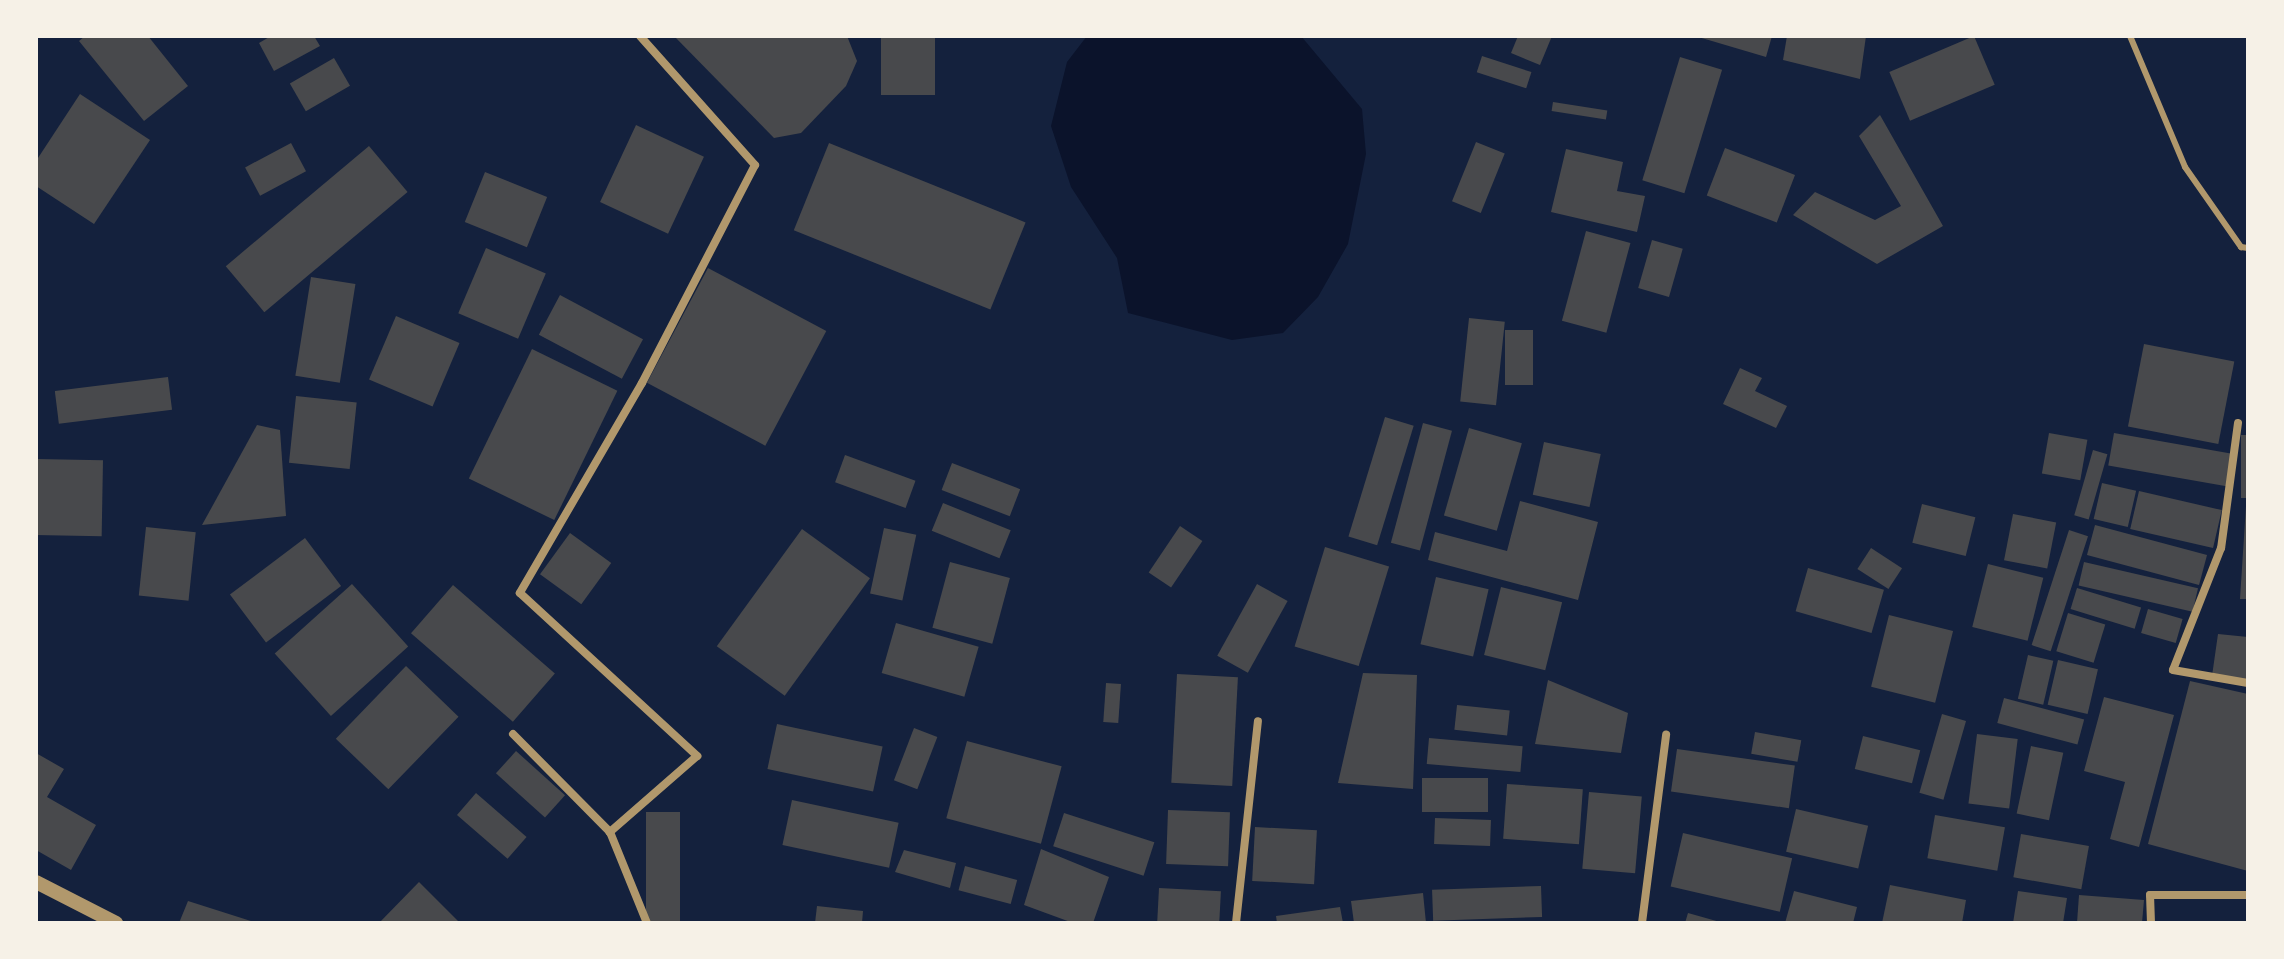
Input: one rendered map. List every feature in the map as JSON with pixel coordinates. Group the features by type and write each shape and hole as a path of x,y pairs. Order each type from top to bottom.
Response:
{"street":[{"path":"610,832 697,756 520,593 642,383 755,165 640,36"},
{"path":"2238,423 2221,548 2173,670 2248,683"},
{"path":"1236,923 1258,721"},
{"path":"513,734 610,832 647,923"},
{"path":"1642,923 1666,735"},
{"path":"36,882 116,923"},
{"path":"2151,923 2150,895 2248,895"}],"lane":[{"path":"2130,36 2185,167 2241,247 2248,248"}],"water":[{"path":"1087,36 1301,36 1362,109 1366,154 1348,244 1318,297 1283,333 1232,340 1128,313 1117,258 1071,187 1051,126 1067,62"}],"building":[{"path":"85,36 148,36 188,86 144,121 79,41"},
{"path":"271,36 314,36 320,46 274,71 259,43"},
{"path":"674,36 847,36 857,61 846,86 801,133 774,138"},
{"path":"881,36 935,36 935,95 881,95"},
{"path":"1518,36 1552,36 1540,65 1511,53"},
{"path":"1695,36 1772,36 1766,57"},
{"path":"1787,36 1866,36 1860,79 1783,60"},
{"path":"1974,36 1995,85 1910,121 1889,72"},
{"path":"1482,56 1531,72 1526,88 1477,72"},
{"path":"1680,57 1722,70 1684,193 1642,180"},
{"path":"334,58 350,86 306,111 290,84"},
{"path":"80,94 150,140 94,224 36,186 36,161"},
{"path":"1553,102 1607,111 1606,119 1552,111"},
{"path":"1880,115 1943,226 1877,264 1793,215 1815,192 1875,220 1901,206 1859,136"},
{"path":"636,125 704,157 668,234 600,202"},
{"path":"1476,142 1505,154 1481,213 1452,201"},
{"path":"291,143 306,171 260,196 245,167"},
{"path":"829,143 1026,222 990,310 794,230"},
{"path":"369,146 408,192 264,312 226,266"},
{"path":"1725,148 1795,175 1777,222 1707,196"},
{"path":"1566,149 1623,162 1617,191 1645,196 1637,232 1551,212"},
{"path":"485,172 547,197 527,247 465,222"},
{"path":"1586,231 1630,243 1606,333 1562,321"},
{"path":"1652,240 1683,249 1669,297 1638,288"},
{"path":"486,248 546,273 518,339 458,313"},
{"path":"708,268 826,331 765,446 647,383"},
{"path":"311,277 355,284 340,383 295,376"},
{"path":"560,295 643,339 622,379 539,335"},
{"path":"396,316 460,343 433,406 369,380"},
{"path":"1469,318 1505,322 1496,405 1460,402"},
{"path":"1505,330 1533,330 1533,385 1505,385"},
{"path":"2144,344 2234,362 2218,444 2128,426"},
{"path":"532,349 617,391 554,520 469,478"},
{"path":"1740,368 1762,378 1755,391 1787,406 1776,428 1723,404"},
{"path":"168,377 172,410 59,424 55,391"},
{"path":"296,396 357,402 350,469 289,463"},
{"path":"1385,417 1414,426 1377,545 1348,537"},
{"path":"1423,423 1452,431 1420,551 1391,543"},
{"path":"257,425 280,430 286,516 202,525"},
{"path":"1469,428 1522,443 1497,531 1444,515"},
{"path":"2049,433 2087,440 2080,480 2042,473"},
{"path":"2114,433 2232,454 2226,486 2108,465"},
{"path":"2241,435 2248,435 2248,498 2241,498"},
{"path":"1544,442 1601,454 1590,507 1533,495"},
{"path":"2093,450 2107,454 2089,520 2074,515"},
{"path":"845,455 915,481 906,508 835,482"},
{"path":"36,459 103,460 102,536 36,535"},
{"path":"952,463 1020,489 1010,516 942,490"},
{"path":"2102,483 2136,491 2128,527 2094,519"},
{"path":"2139,491 2222,510 2213,548 2130,529"},
{"path":"1520,501 1598,522 1578,600 1428,560 1435,532 1507,551"},
{"path":"943,503 1011,530 999,558 932,531"},
{"path":"1922,504 1975,517 1966,556 1912,543"},
{"path":"2246,506 2248,599 2240,599"},
{"path":"2013,514 2056,522 2047,569 2004,560"},
{"path":"2095,525 2207,555 2199,585 2087,555"},
{"path":"1180,526 1202,541 1171,588 1149,572"},
{"path":"146,527 196,532 189,601 139,596"},
{"path":"884,528 916,535 902,600 870,594"},
{"path":"802,529 870,578 785,696 717,646"},
{"path":"2069,530 2088,536 2051,651 2032,645"},
{"path":"570,533 611,563 581,604 540,574"},
{"path":"305,538 341,586 266,642 230,595"},
{"path":"1325,547 1389,567 1359,666 1295,646"},
{"path":"1871,548 1902,568 1888,589 1857,569"},
{"path":"950,562 1010,578 992,644 932,628"},
{"path":"2084,562 2198,588 2193,612 2079,585"},
{"path":"1988,564 2043,578 2028,641 1972,627"},
{"path":"1808,568 1884,590 1872,633 1796,611"},
{"path":"1436,577 1489,589 1473,656 1420,644"},
{"path":"352,584 408,646 331,716 275,654"},
{"path":"1257,584 1288,601 1248,673 1217,656"},
{"path":"453,585 555,674 513,722 411,633"},
{"path":"1501,587 1562,602 1545,670 1484,655"},
{"path":"2077,588 2141,608 2135,629 2071,609"},
{"path":"2148,609 2183,619 2176,643 2141,633"},
{"path":"2068,613 2105,624 2094,663 2056,651"},
{"path":"1889,615 1953,631 1935,703 1871,687"},
{"path":"896,623 979,647 964,697 882,673"},
{"path":"2218,634 2248,637 2248,680 2212,676"},
{"path":"2028,655 2053,661 2043,705 2018,699"},
{"path":"2058,660 2098,669 2088,714 2048,705"},
{"path":"406,666 459,717 388,789 336,739"},
{"path":"1363,673 1417,675 1413,789 1338,783"},
{"path":"1177,674 1238,677 1232,786 1171,783"},
{"path":"1548,680 1628,713 1621,753 1535,744"},
{"path":"2190,681 2248,694 2248,871 2148,844"},
{"path":"1106,683 1121,684 1118,723 1103,722"},
{"path":"2104,697 2174,715 2139,847 2110,839 2125,782 2084,771"},
{"path":"2004,698 2084,719 2077,745 1997,723"},
{"path":"1457,705 1510,711 1507,735 1454,730"},
{"path":"1942,714 1966,721 1943,800 1919,793"},
{"path":"777,724 883,746 873,791 767,769"},
{"path":"914,728 937,737 917,789 894,780"},
{"path":"1755,732 1801,740 1797,762 1751,754"},
{"path":"1977,734 2018,739 2009,808 1968,803"},
{"path":"1863,736 1920,750 1912,783 1855,769"},
{"path":"1429,738 1523,746 1520,772 1427,764"},
{"path":"967,741 1062,766 1041,844 946,818"},
{"path":"2031,746 2063,753 2049,820 2017,813"},
{"path":"1677,749 1795,766 1789,808 1671,792"},
{"path":"516,751 565,795 545,817 496,773"},
{"path":"36,753 64,769 47,797 96,825 71,870 36,850"},
{"path":"1422,778 1488,778 1488,812 1422,812"},
{"path":"1507,784 1583,789 1579,844 1503,839"},
{"path":"1589,792 1642,797 1635,873 1582,869"},
{"path":"476,793 527,837 508,859 457,815"},
{"path":"792,800 899,823 889,868 782,845"},
{"path":"1796,809 1868,826 1858,869 1786,852"},
{"path":"1168,810 1230,812 1228,866 1166,864"},
{"path":"646,812 680,812 680,923 646,923"},
{"path":"1064,813 1154,842 1144,876 1053,846"},
{"path":"1935,815 2005,827 1997,871 1927,858"},
{"path":"1435,818 1491,820 1490,846 1434,844"},
{"path":"1255,827 1317,830 1314,884 1252,881"},
{"path":"1683,833 1792,858 1780,912 1671,887"},
{"path":"2021,834 2089,846 2081,889 2013,877"},
{"path":"1041,849 1109,877 1093,923 1073,923 1024,905"},
{"path":"904,850 956,863 950,888 895,872"},
{"path":"965,866 1017,880 1011,904 959,890"},
{"path":"419,882 460,923 379,923"},
{"path":"1890,885 1966,900 1962,923 1882,923"},
{"path":"1541,886 1542,917 1433,921 1432,890"},
{"path":"1159,888 1221,891 1219,923 1157,923"},
{"path":"1794,891 1857,907 1853,923 1785,923"},
{"path":"2018,891 2067,898 2063,923 2013,923"},
{"path":"1423,893 1426,923 1354,923 1351,901"},
{"path":"2079,895 2144,900 2142,923 2077,923"},
{"path":"188,901 254,922 254,923 179,923"},
{"path":"817,906 863,911 862,923 815,923"},
{"path":"1340,907 1343,923 1277,923 1276,916"},
{"path":"1688,913 1720,922 1720,923 1685,923"}]}
